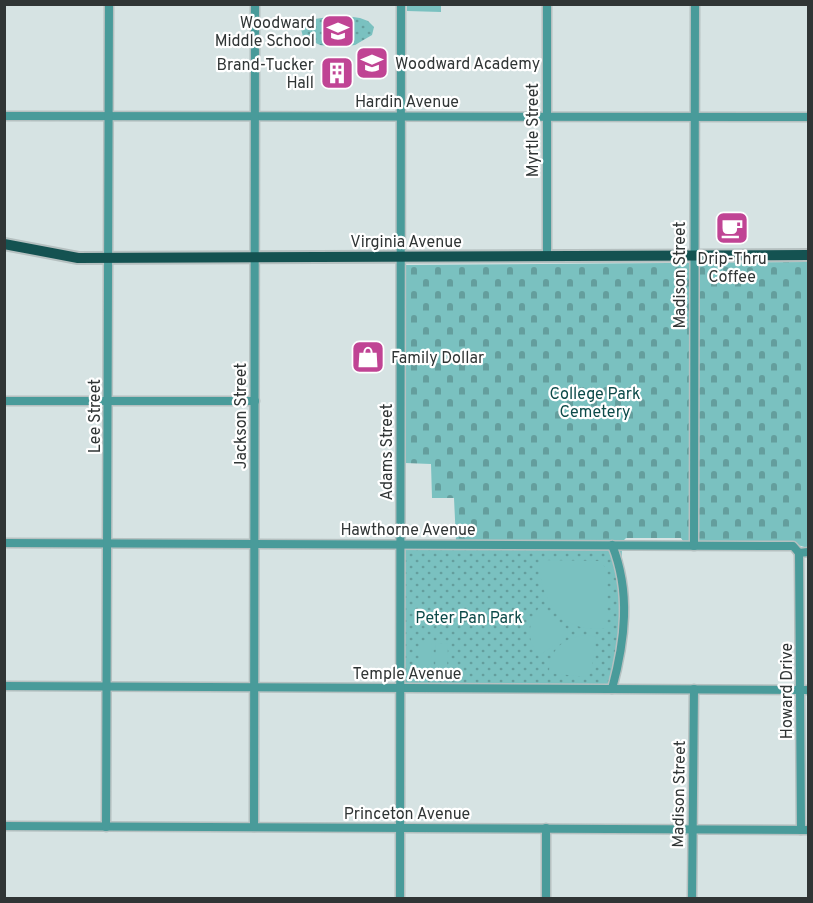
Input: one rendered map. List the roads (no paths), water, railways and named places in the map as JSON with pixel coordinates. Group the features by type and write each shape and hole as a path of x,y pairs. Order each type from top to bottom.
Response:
{"main road":[{"name":"Virginia Avenue","path":"4,244 67,256 109,257 808,255"}],"street":[{"name":"Lee Street","path":"106,826 109,544 109,4"},
{"name":"Jackson Street","path":"254,827 255,4"},
{"name":"Adams Street","path":"400,4 400,898"},
{"name":"Myrtle Street","path":"547,4 547,255"},
{"name":"Madison Street","path":"694,546 695,4"},
{"name":"Hardin Avenue","path":"4,116 808,117"},
{"path":"4,401 255,401"},
{"name":"Hawthorne Avenue","path":"4,543 793,546 804,552"},
{"path":"612,545 622,576 624,620 622,652 612,689"},
{"name":"Howard Drive","path":"804,552 805,830"},
{"name":"Temple Avenue","path":"4,686 805,690"},
{"name":"Madison Street","path":"692,898 694,689"},
{"name":"Princeton Avenue","path":"4,826 805,830"},
{"path":"546,828 546,898"}],"place":[{"name":"Woodward Middle School","path":"338,31"},
{"name":"Woodward Academy","path":"372,63"},
{"name":"Brand-Tucker Hall","path":"337,73"},
{"name":"Drip-Thru Coffee","path":"732,228"},
{"name":"Family Dollar","path":"368,357"}],"park label":[{"name":"College Park Cemetery","path":"595,402"},
{"name":"Peter Pan Park","path":"469,617"}]}
